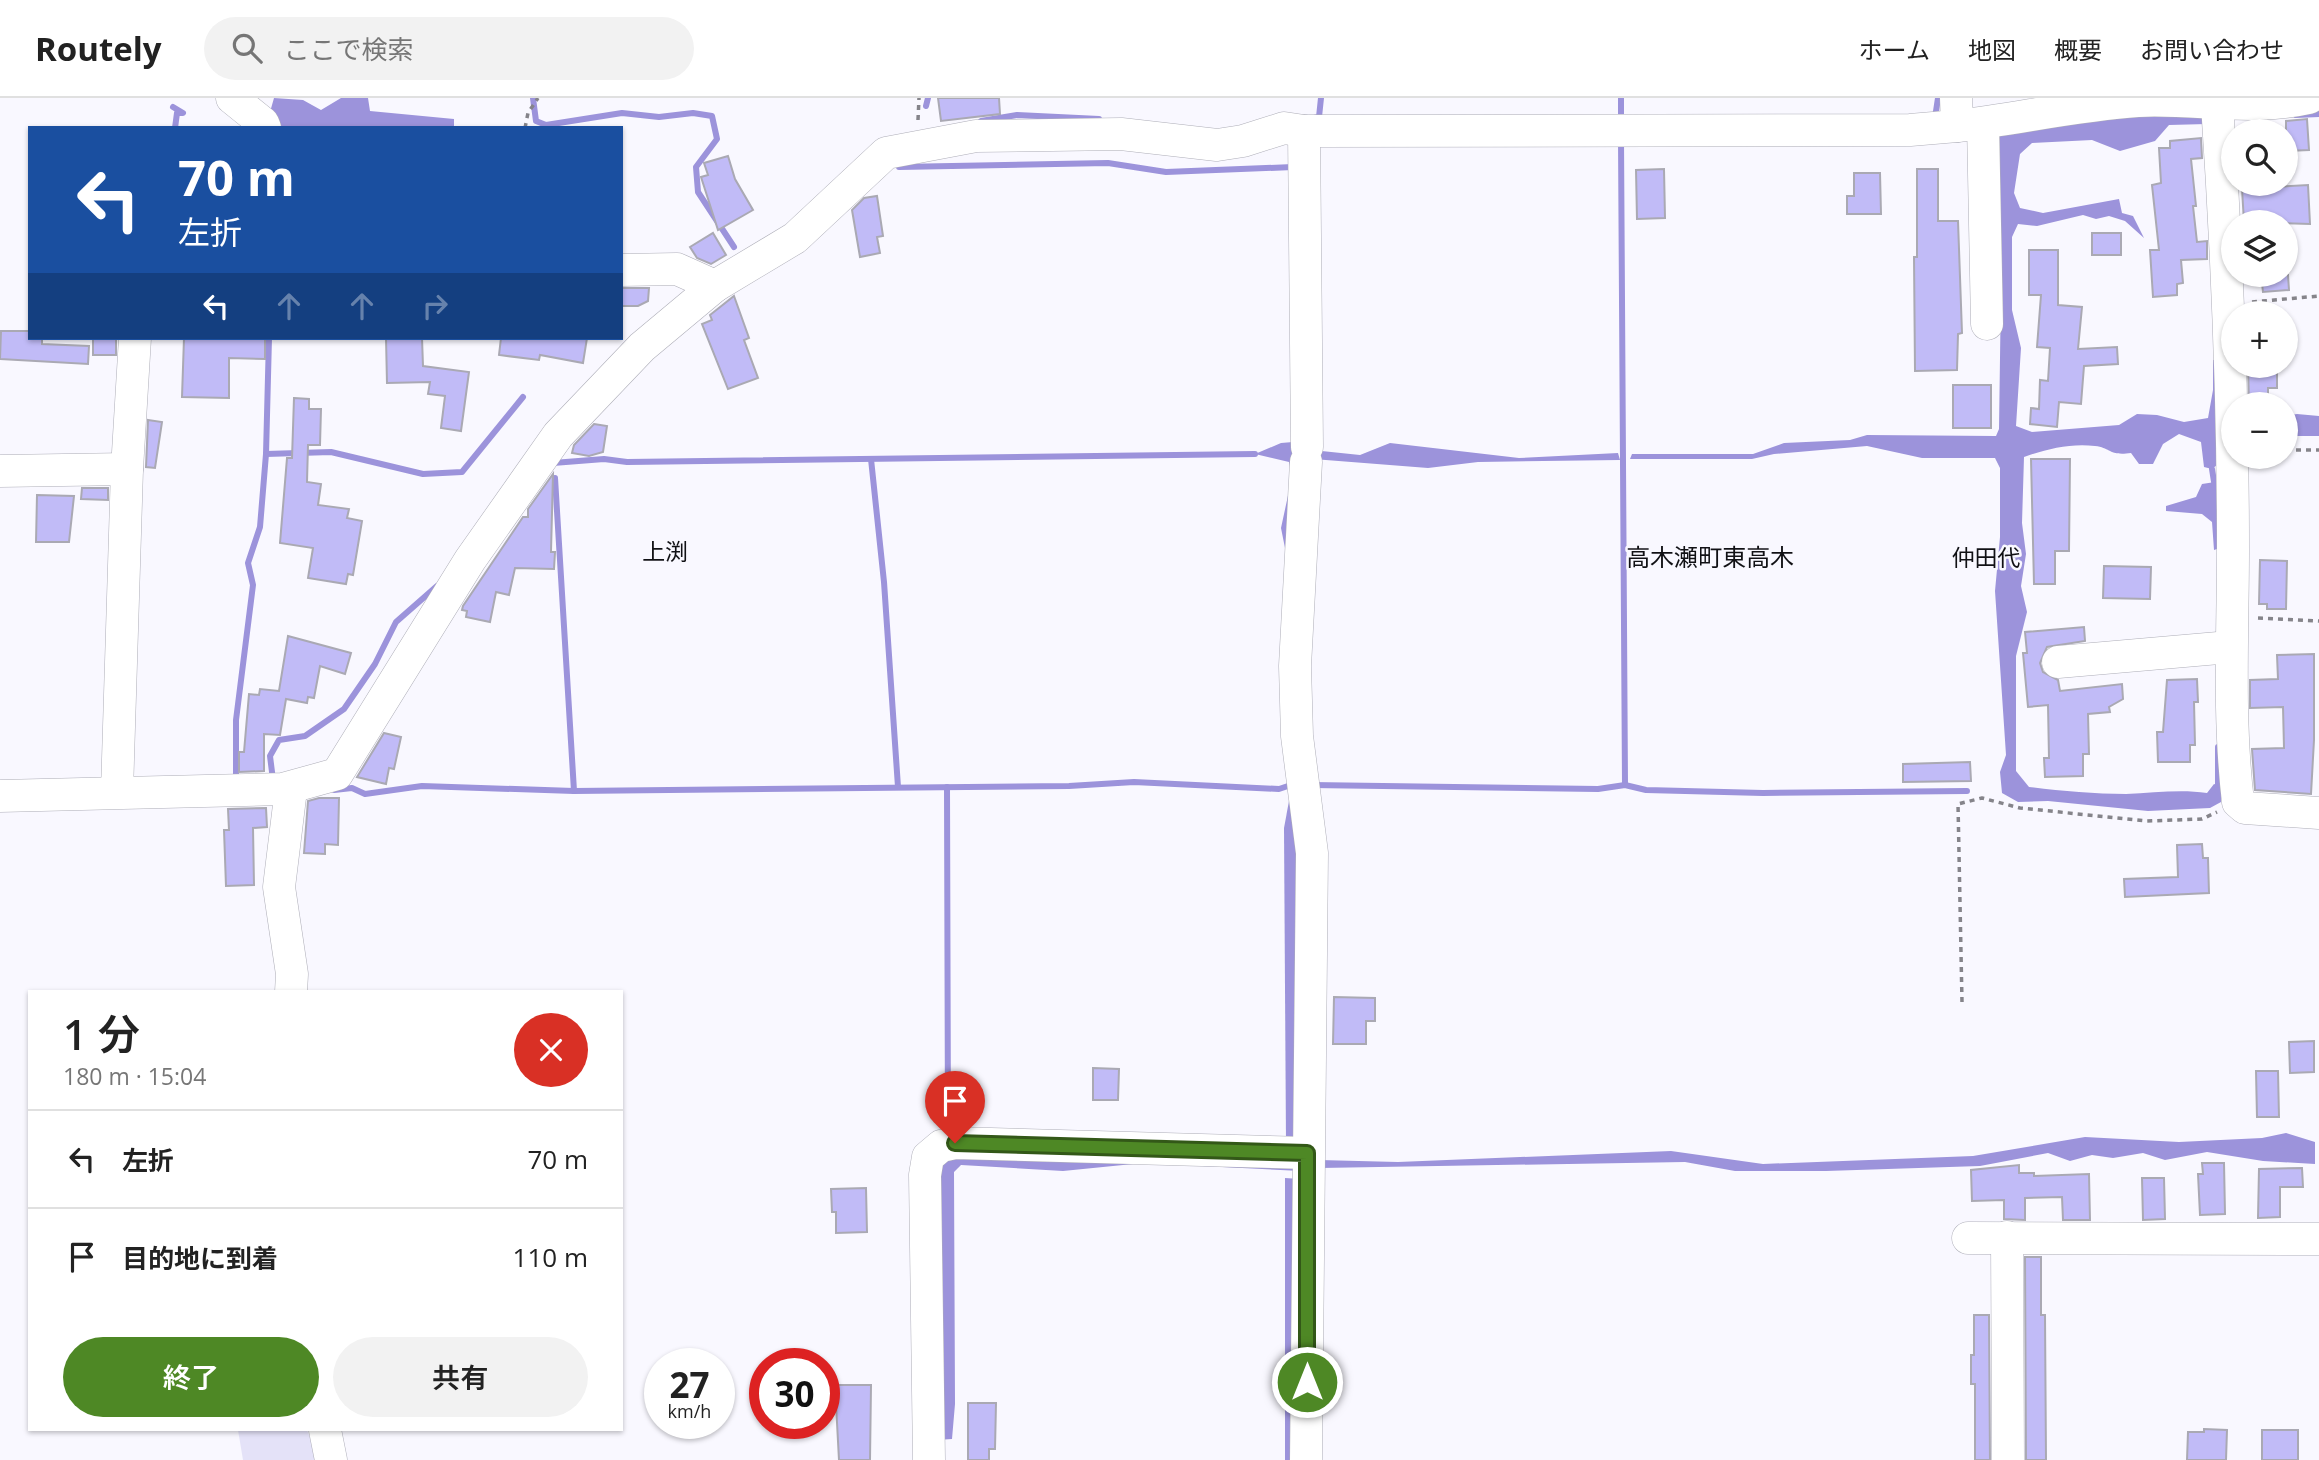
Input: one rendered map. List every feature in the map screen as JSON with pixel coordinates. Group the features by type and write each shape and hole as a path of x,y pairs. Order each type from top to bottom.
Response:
{"street":[{"path":"232,98 264,126"},
{"path":"0,796 281,789 337,774 470,560 558,435 704,281 795,238 886,153 975,136 1121,134 1217,145 1242,141 1284,128 1304,131 1910,130 1965,116 2122,100 2218,118 2309,98"},
{"path":"1965,116 1987,324"},
{"path":"2218,118 2226,301"},
{"path":"1304,131 1307,455 1295,666 1297,736 1312,853 1306,1460"},
{"path":"623,270 677,269 704,281"},
{"path":"117,792 127,469 135,340"},
{"path":"2229,378 2231,431 2224,637 2238,802 2245,808 2319,813"},
{"path":"0,471 127,469"},
{"path":"2058,662 2224,637"},
{"path":"281,789 279,887 292,974 291,990"},
{"path":"929,1460 925,1175 928,1157 948,1145 1307,1161"},
{"path":"2007,1237 2008,1460"},
{"path":"1968,1238 2319,1239"},
{"path":"325,1431 331,1460"}],"path":[{"path":"525,126 528,113 538,98"},
{"path":"919,98 919,127"},
{"path":"2267,301 2319,296"},
{"path":"2298,450 2319,450"},
{"path":"2224,637 2319,621"},
{"path":"1962,1002 1958,804 1982,798 2020,808 2147,821 2202,819 2238,802"}],"shaded area":[{"path":"274,98 303,100 321,110 341,98 368,98 370,111 454,119 454,126 271,126 270,112"},
{"path":"2134,111 2208,117 2207,124 2169,125 2155,141 2120,151 2092,140 2032,143 2020,154 2014,193 2020,208 2043,213 2119,199 2122,213 2133,216 2144,238 2125,221 2109,216 2096,219 2083,215 2037,226 2018,224 2012,237 2012,310 2021,348 2016,426 2032,432 2119,425 2137,414 2157,415 2184,422 2208,418 2213,390 2213,360 2220,360 2221,462 2212,469 2204,467 2201,442 2179,434 2163,444 2153,464 2139,464 2131,453 2114,453 2086,445 2059,447 2024,457 2022,523 2026,554 2021,586 2027,612 2016,656 2016,771 2029,787 2126,794 2177,791 2207,793 2214,784 2221,786 2221,802 2210,808 2148,811 2048,801 2018,802 2002,793 2000,772 2006,755 1995,591 2000,537 2000,468 1995,458 1922,458 1867,446 1774,454 1752,459 1630,459 1632,454 1753,454 1784,443 1850,440 1867,435 1996,436 1999,429 2001,287 1994,135"},
{"path":"1297,412 1287,558 1281,528 1292,477 1289,462 1255,454 1281,443 1293,442"},
{"path":"2298,414 2319,416 2319,436 2298,436"},
{"path":"1390,443 1519,458 1618,453 1620,460 1478,462 1428,468 1313,459 1312,450 1360,455"},
{"path":"2215,482 2220,493 2220,548 2214,550 2212,522 2202,514 2166,511 2166,506 2196,497 2202,484"},
{"path":"1297,800 1302,1144 1286,1144 1284,828 1289,801"},
{"path":"2286,1133 2315,1142 2315,1164 2263,1161 2207,1152 2165,1160 2143,1153 2113,1158 2092,1155 2070,1161 2048,1153 1980,1166 1826,1171 1735,1171 1685,1162 1320,1168 1319,1160 1398,1162 1671,1151 1763,1164 1973,1156 2085,1137 2179,1142 2262,1138"},
{"path":"946,1156 1294,1160 1301,1171 1143,1163 1063,1171 961,1165 954,1172 955,1404 952,1439 937,1440 937,1169"},
{"path":"1285,1178 1300,1179 1298,1460 1285,1460"},
{"path":"238,1431 307,1431 319,1460 243,1460"}],"building":[{"path":"938,98 999,98 1000,114 941,121"},
{"path":"2307,119 2309,150 2298,150 2298,120"},
{"path":"2201,138 2202,158 2191,159 2196,206 2193,206 2197,242 2207,241 2207,259 2181,260 2183,283 2177,284 2177,295 2153,297 2150,250 2159,250 2152,185 2161,183 2159,148 2170,148 2170,141"},
{"path":"728,156 735,179 753,210 718,230 701,177 708,175 704,163"},
{"path":"1664,169 1665,218 1637,219 1636,170"},
{"path":"1917,169 1938,169 1938,221 1958,221 1962,333 1958,334 1957,370 1915,371 1914,257 1917,257"},
{"path":"1854,173 1880,173 1881,214 1847,214 1847,196 1854,196"},
{"path":"2308,185 2310,224 2298,224 2298,210 2243,210 2242,196 2298,196 2298,186"},
{"path":"877,196 883,236 877,237 880,253 860,257 852,210 864,198"},
{"path":"713,233 726,255 711,264 697,258 690,247"},
{"path":"2092,233 2121,233 2121,255 2092,255"},
{"path":"2029,250 2058,250 2058,305 2082,307 2078,349 2117,347 2118,364 2084,366 2081,404 2059,402 2057,427 2030,424 2031,408 2039,409 2040,380 2048,381 2050,348 2037,347 2041,295 2029,295"},
{"path":"2262,287 2289,287 2289,290 2263,292"},
{"path":"623,288 649,288 648,301 638,306 623,306"},
{"path":"734,296 749,338 744,340 758,378 728,389 702,324 712,320 710,315"},
{"path":"1,331 28,331 28,340 42,340 42,344 89,346 88,364 0,359"},
{"path":"93,340 116,340 116,355 93,355"},
{"path":"184,340 265,340 265,359 229,358 229,398 182,397"},
{"path":"386,340 422,340 423,366 469,372 461,431 441,428 445,396 428,394 430,382 387,383"},
{"path":"501,340 587,340 583,363 540,355 539,360 499,355"},
{"path":"2248,378 2277,378 2277,388 2268,388 2268,392 2249,392"},
{"path":"1953,385 1991,385 1991,428 1953,428"},
{"path":"294,398 309,399 309,409 321,409 320,445 308,445 307,482 321,484 318,505 349,509 347,518 362,521 353,575 348,574 346,584 308,578 313,548 280,543 287,458 292,458"},
{"path":"148,420 162,422 155,468 146,467"},
{"path":"594,424 607,426 603,452 589,456 572,453 574,445"},
{"path":"2031,459 2070,459 2069,551 2055,551 2055,584 2034,584"},
{"path":"553,474 551,552 555,552 554,569 515,568 509,595 496,592 490,622 466,617 467,611 462,610 463,606 523,517 528,517 528,509"},
{"path":"82,488 108,488 108,500 81,499"},
{"path":"37,495 74,496 69,542 36,542"},
{"path":"2260,560 2287,561 2286,609 2267,609 2267,604 2259,604"},
{"path":"2104,566 2151,567 2150,599 2103,598"},
{"path":"2084,627 2085,641 2047,647 2040,663 2043,672 2058,680 2060,691 2122,684 2123,699 2109,707 2110,712 2088,714 2089,754 2083,754 2083,776 2045,777 2044,758 2049,758 2048,705 2028,707 2023,653 2027,653 2025,632"},
{"path":"288,636 351,653 345,674 320,666 314,698 308,697 307,703 286,699 280,735 264,734 264,771 239,772 239,752 244,752 249,694 259,695 260,689 279,691"},
{"path":"2314,654 2311,794 2255,790 2252,749 2284,748 2283,707 2250,708 2250,680 2278,679 2277,655"},
{"path":"2197,679 2198,702 2194,702 2195,745 2190,745 2190,762 2158,762 2157,732 2163,732 2167,680"},
{"path":"384,733 401,737 394,769 389,768 386,784 357,777"},
{"path":"1970,762 1971,781 1903,782 1903,764"},
{"path":"339,798 338,845 325,844 325,854 304,853 308,801"},
{"path":"266,808 267,827 253,828 254,885 226,886 224,830 229,830 228,809"},
{"path":"2202,844 2203,858 2208,858 2209,893 2125,897 2124,879 2178,877 2177,845"},
{"path":"1334,997 1375,998 1375,1021 1366,1021 1366,1044 1333,1044"},
{"path":"2314,1041 2314,1072 2290,1073 2289,1042"},
{"path":"1093,1068 1119,1069 1118,1100 1093,1100"},
{"path":"2256,1071 2278,1071 2279,1117 2257,1117"},
{"path":"2202,1163 2224,1163 2225,1214 2200,1215 2198,1174 2203,1174"},
{"path":"2019,1165 2019,1173 2034,1173 2034,1176 2089,1174 2090,1220 2063,1220 2062,1197 2025,1198 2025,1220 2004,1219 2004,1200 1972,1201 1971,1170"},
{"path":"2302,1168 2303,1187 2280,1187 2280,1217 2258,1218 2259,1169"},
{"path":"2142,1178 2164,1178 2165,1219 2143,1220"},
{"path":"866,1188 867,1232 836,1233 836,1212 832,1212 831,1189"},
{"path":"2025,1257 2041,1257 2041,1315 2045,1315 2046,1460 2026,1460"},
{"path":"1974,1315 1989,1315 1990,1460 1975,1460 1975,1384 1971,1384"},
{"path":"840,1385 871,1385 870,1460 839,1460"},
{"path":"968,1403 996,1403 995,1449 989,1449 989,1460 968,1460"},
{"path":"2204,1429 2227,1430 2226,1460 2187,1460 2188,1432 2204,1432"},
{"path":"2262,1430 2298,1430 2298,1460 2262,1460"}],"waterway":[{"path":"533,98 536,121 546,125 622,113 659,117 693,113 712,116 717,139 696,167 698,192 734,247"},
{"path":"926,106 928,98"},
{"path":"1314,118 1319,117 1321,98"},
{"path":"1621,98 1621,121"},
{"path":"1935,118 1938,98"},
{"path":"173,107 183,113 177,113 175,126"},
{"path":"2296,115 2319,114"},
{"path":"981,121 1017,115 1099,119"},
{"path":"1621,139 1625,785"},
{"path":"899,167 1108,163 1166,172 1293,167"},
{"path":"236,779 236,720 253,585 248,563 260,527 266,454 269,340"},
{"path":"266,454 331,452 423,474 462,472 523,397"},
{"path":"553,463 604,459 627,462 1255,454"},
{"path":"871,459 884,582 898,787"},
{"path":"2212,469 2215,488"},
{"path":"555,478 574,791"},
{"path":"273,780 270,756 279,740 305,736 344,709 375,664 396,622 437,586"},
{"path":"2218,747 2218,785"},
{"path":"334,790 352,788 365,794 422,786 574,791 1069,786 1134,782 1279,789 1291,785"},
{"path":"1311,785 1598,789 1625,785 1646,790 1763,793 1967,791"},
{"path":"947,787 948,1136"}],"district":[{"name":"上渕","path":"665,551"},
{"name":"高木瀬町東高木","path":"1710,556"},
{"name":"仲田代","path":"1986,557"}],"route":[{"path":"955,1143 1307,1153 1307,1382"}]}
